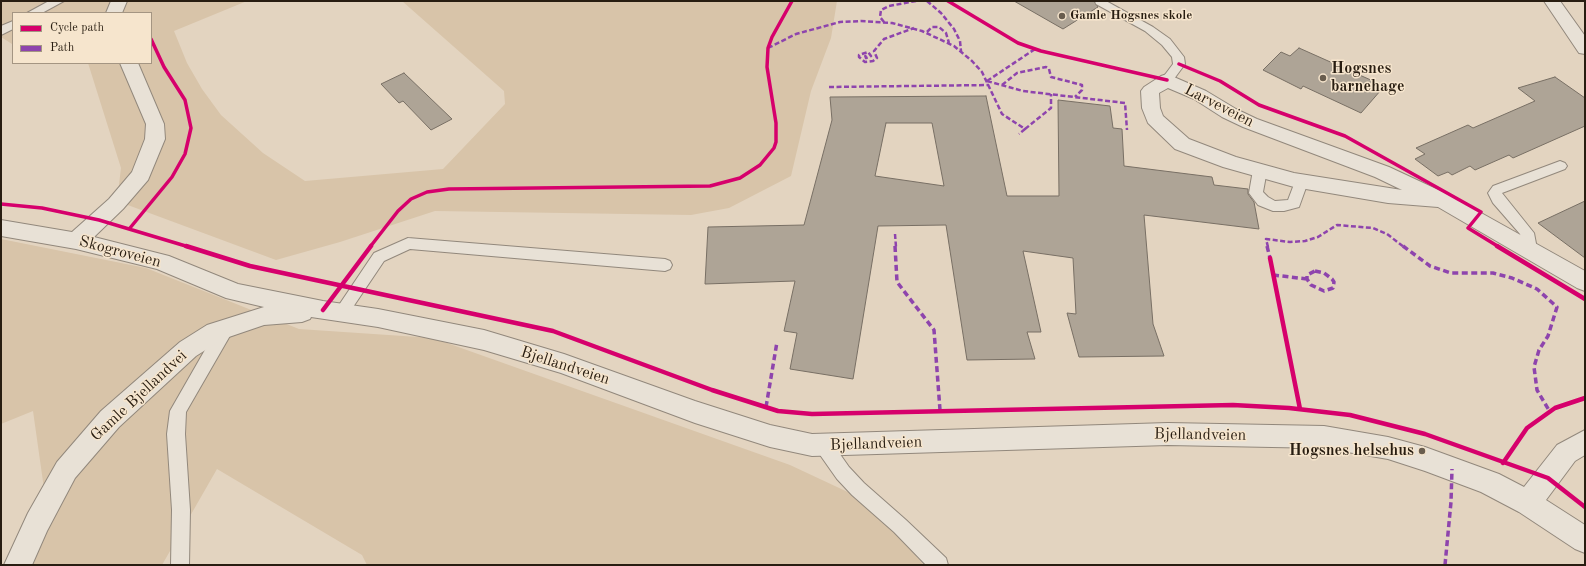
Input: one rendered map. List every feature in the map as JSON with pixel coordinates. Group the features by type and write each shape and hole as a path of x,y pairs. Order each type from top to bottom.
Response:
{"street":[{"path":"114,12 119,1"},
{"path":"1552,1 1585,48"},
{"path":"76,241 116,204 141,175 155,139 155,124 129,64"},
{"name":"Larveveien","path":"1442,200 1388,196 1301,182 1230,162 1182,144 1156,119 1151,108 1150,91 1167,80 1200,95 1229,113 1250,123 1382,172 1442,200 1530,249 1585,282"},
{"name":"Skogroveien","path":"1,228 76,241 161,262 213,282 234,292"},
{"name":"Bjellandveien","path":"234,292 332,311 378,318 484,340 564,364 695,412 770,436 812,445 824,446 1168,434 1324,437 1388,448 1425,459 1490,483 1528,503 1585,540"},
{"name":"Gamle Bjellandvei","path":"18,565 40,515 66,470 78,453 110,419 188,349 215,332 264,316 332,311"},
{"path":"1528,503 1566,453 1585,442"}],"lane":[{"path":"35,12 58,1"},
{"path":"1100,2 1149,29 1166,42 1175,52 1178,57 1179,64 1167,80"},
{"path":"1,31 12,25"},
{"path":"1530,249 1527,233 1498,199 1495,193 1498,189 1560,166"},
{"path":"1260,170 1256,194 1263,201 1273,206 1284,206 1294,203 1301,182"},
{"path":"332,311 379,257 408,243 665,265"},
{"path":"180,565 181,510 176,434 178,412 227,328"},
{"path":"824,446 843,473 858,489 900,526 939,565"}],"shaded area":[{"path":"1,1 247,1 174,31 187,63 202,89 221,115 263,153 305,181 443,169 505,104 504,91 402,1 837,1 831,38 811,91 791,176 729,208 691,215 435,211 340,242 276,260 117,201 121,168 88,64 152,64 152,12 12,12 12,44 1,37"},
{"path":"1,239 146,268 299,329 433,338 790,465 867,501 924,565 367,565 362,555 217,469 162,565 33,565 49,524 33,411 1,424"}],"building":[{"name":"Gamle Hogsnes skole","path":"1014,1 1094,1 1098,7 1063,29"},
{"path":"1299,48 1373,81 1369,85 1381,90 1361,113 1303,86 1301,89 1263,70 1281,52 1290,56"},
{"path":"404,73 452,119 431,130 403,101 399,103 381,84"},
{"path":"1555,77 1585,98 1585,126 1513,158 1509,155 1475,170 1470,166 1452,175 1448,172 1438,176 1415,159 1425,154 1416,148 1468,125 1473,128 1535,101 1518,88"},
{"path":"986,96 1007,196 1059,196 1058,100 1110,106 1113,128 1122,129 1124,166 1212,177 1214,185 1248,189 1248,194 1254,202 1259,229 1144,215 1153,324 1164,356 1079,357 1067,313 1076,314 1073,258 1023,251 1041,332 1027,332 1035,359 967,360 946,225 878,226 853,379 790,369 797,333 784,331 795,281 705,284 708,227 804,225 832,120 830,97","holes":["886,123 932,123 944,186 875,176"]},
{"path":"1585,201 1585,258 1538,223"}],"marked path":[{"path":"884,22 880,17 881,10 889,6 916,1"},
{"path":"927,1 941,13 954,29 960,41 961,51"},
{"path":"768,48 796,34 840,22 861,21 892,23 922,31 954,46 972,61 982,72 1002,114 1025,129 1019,134"},
{"path":"927,32 932,27 939,27 946,33 949,43"},
{"path":"865,55 866,58 871,56 868,52 859,55 859,57 865,62 873,61 877,58 874,51 884,39 914,28"},
{"path":"987,81 1010,64 1035,49"},
{"path":"1002,85 1017,73 1046,67 1049,69 1051,77 1082,85 1082,90 1075,97"},
{"path":"987,81 1023,91 1125,103 1127,130"},
{"path":"829,87 989,85"},
{"path":"1025,129 1051,108 1051,94"},
{"path":"1270,258 1266,239 1290,242 1305,241 1318,237 1337,225 1357,226 1373,228 1387,234 1430,266 1451,273 1493,273 1512,278 1537,289 1557,307 1548,336 1539,350 1534,367 1537,390 1550,412"},
{"path":"895,234 897,282 934,330 940,410"},
{"path":"1315,271 1324,273 1332,279 1334,282 1333,288 1324,291 1311,285 1307,279 1307,275 1315,271"},
{"path":"1273,275 1307,279"},
{"path":"766,407 777,342"},
{"path":"1445,565 1451,502 1452,469"}],"cycle path":[{"path":"323,310 398,211 411,199 427,192 449,189 710,186 740,178 760,165 774,148 776,142 776,123 767,67 768,48 772,37 792,1"},
{"path":"948,1 1018,43 1041,51 1167,80"},
{"path":"130,228 172,177 185,154 191,128 185,100 164,67 152,41"},
{"path":"1179,64 1220,81 1259,105 1345,136 1481,212 1468,228 1585,299"},
{"path":"1,204 42,208 99,220 124,226 250,266 553,331 712,390 778,411 812,414 1233,405 1289,408 1350,415 1425,434 1548,478 1585,507"},
{"path":"1270,258 1300,409"},
{"path":"1503,463 1527,428 1555,408 1585,398"}],"place":[{"name":"Gamle Hogsnes skole","path":"1062,16"},
{"name":"Hogsnes barnehage","path":"1323,78"},
{"name":"Hogsnes helsehus","path":"1422,451"}]}
